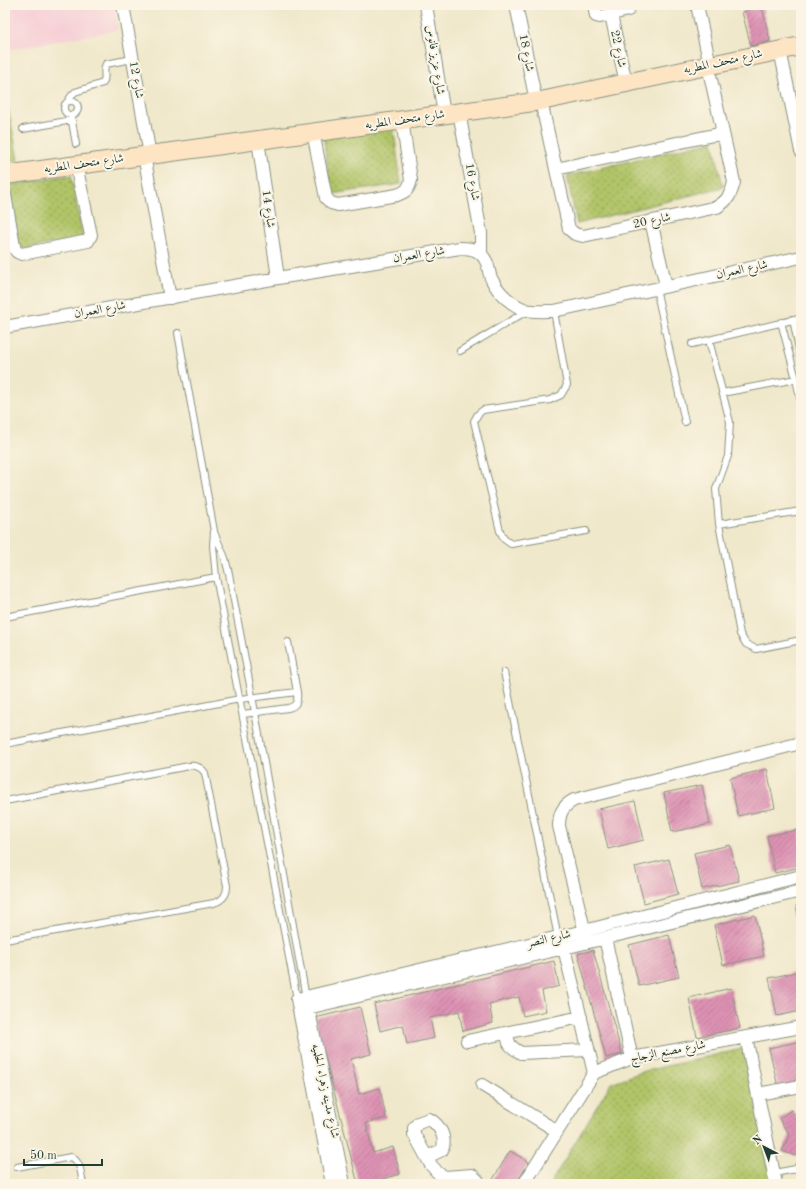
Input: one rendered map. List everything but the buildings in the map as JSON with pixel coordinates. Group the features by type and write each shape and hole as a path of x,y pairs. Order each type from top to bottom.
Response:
{"street":[{"name":"شارع 12","path":"123,5 170,298"},
{"name":"شارع عزيز فانوس","path":"426,5 451,113"},
{"name":"شارع 18","path":"516,5 539,101"},
{"name":"شارع 22","path":"594,5 598,17 628,10 628,5"},
{"name":"شارع 20","path":"539,101 569,229 575,234 583,236 717,207 726,201 732,192 734,182 696,5"},
{"name":"شارع 22","path":"611,15 626,83"},
{"name":"شارع متحف المطريه","path":"5,175 539,101 801,46"},
{"path":"780,50 801,151"},
{"name":"شارع 16","path":"451,113 481,233 481,253"},
{"path":"313,132 326,198 331,203 338,205 397,195 404,193 409,187 410,180 402,120"},
{"path":"556,169 723,133"},
{"name":"شارع 14","path":"258,140 278,278"},
{"path":"5,195 14,246 18,253 22,254 88,241 91,235 76,165"},
{"path":"652,221 661,287"},
{"name":"شارع العمران","path":"5,327 278,278 460,248 471,248 481,253 487,262 492,280 501,294 513,304 528,310 554,311 801,257"},
{"path":"586,937 559,826 559,818 562,810 567,804 574,800 801,744"},
{"name":"شارع النصر","path":"303,1004 564,948 586,937 801,876"},
{"name":"شارع النصر","path":"303,1004 558,937 605,938 801,891"},
{"path":"605,938 632,1058"},
{"path":"524,1184 594,1073 564,948"},
{"name":"شارع مدينه زهراء الحلميه","path":"303,1004 332,1184"},
{"name":"شارع مدينه زهراء الحلميه","path":"303,1004 344,1184"},
{"path":"467,1041 580,1017"},
{"name":"شارع مصنع الزجاج","path":"594,1073 632,1058 801,1027"},
{"path":"508,1033 508,1040 513,1048 521,1053 588,1050"},
{"path":"746,1037 775,1178"},
{"path":"482,1085 557,1131"},
{"path":"758,1094 801,1086"},
{"path":"427,1157 431,1165 438,1173 445,1177 472,1175 479,1184"}],"lane":[{"path":"76,144 72,117 64,111 64,105 75,92 103,83 105,80 104,68 106,64 132,59"},
{"path":"23,129 72,117 76,112 77,106 74,101 68,101"},
{"path":"661,287 685,422"},
{"path":"460,351 528,310"},
{"path":"554,311 567,385 561,395 550,400 483,410 478,414 474,421 500,531 504,539 511,544 586,531"},
{"path":"692,344 801,318"},
{"path":"793,319 801,359"},
{"path":"782,322 801,402"},
{"path":"178,333 214,531 225,558 229,574 255,712 303,1004"},
{"path":"709,340 730,422 728,456 716,489 719,524 740,634 746,644 756,649 801,640"},
{"path":"722,393 796,379"},
{"path":"719,524 801,511"},
{"path":"214,531 213,546 216,576 303,1004"},
{"path":"5,617 216,576"},
{"path":"243,714 293,707 296,704 298,700 288,642"},
{"path":"504,672 558,937"},
{"path":"5,744 240,699 296,692"},
{"path":"5,801 189,766 196,766 205,773 227,886 223,898 214,903 5,940"},
{"path":"17,1167 71,1156 78,1162 83,1184"},
{"path":"775,1178 796,1169 801,1161"},
{"path":"796,1169 801,1176"}],"shaded area":[{"path":"5,5 114,5 118,30 7,50 5,41"}],"green space":[{"path":"5,92 18,160 5,162"},
{"path":"393,124 401,184 331,194 323,134"},
{"path":"713,141 723,187 577,224 567,176"},
{"path":"71,175 83,238 19,250 8,185"},
{"path":"746,1048 773,1184 550,1184 611,1083 645,1071"}]}
